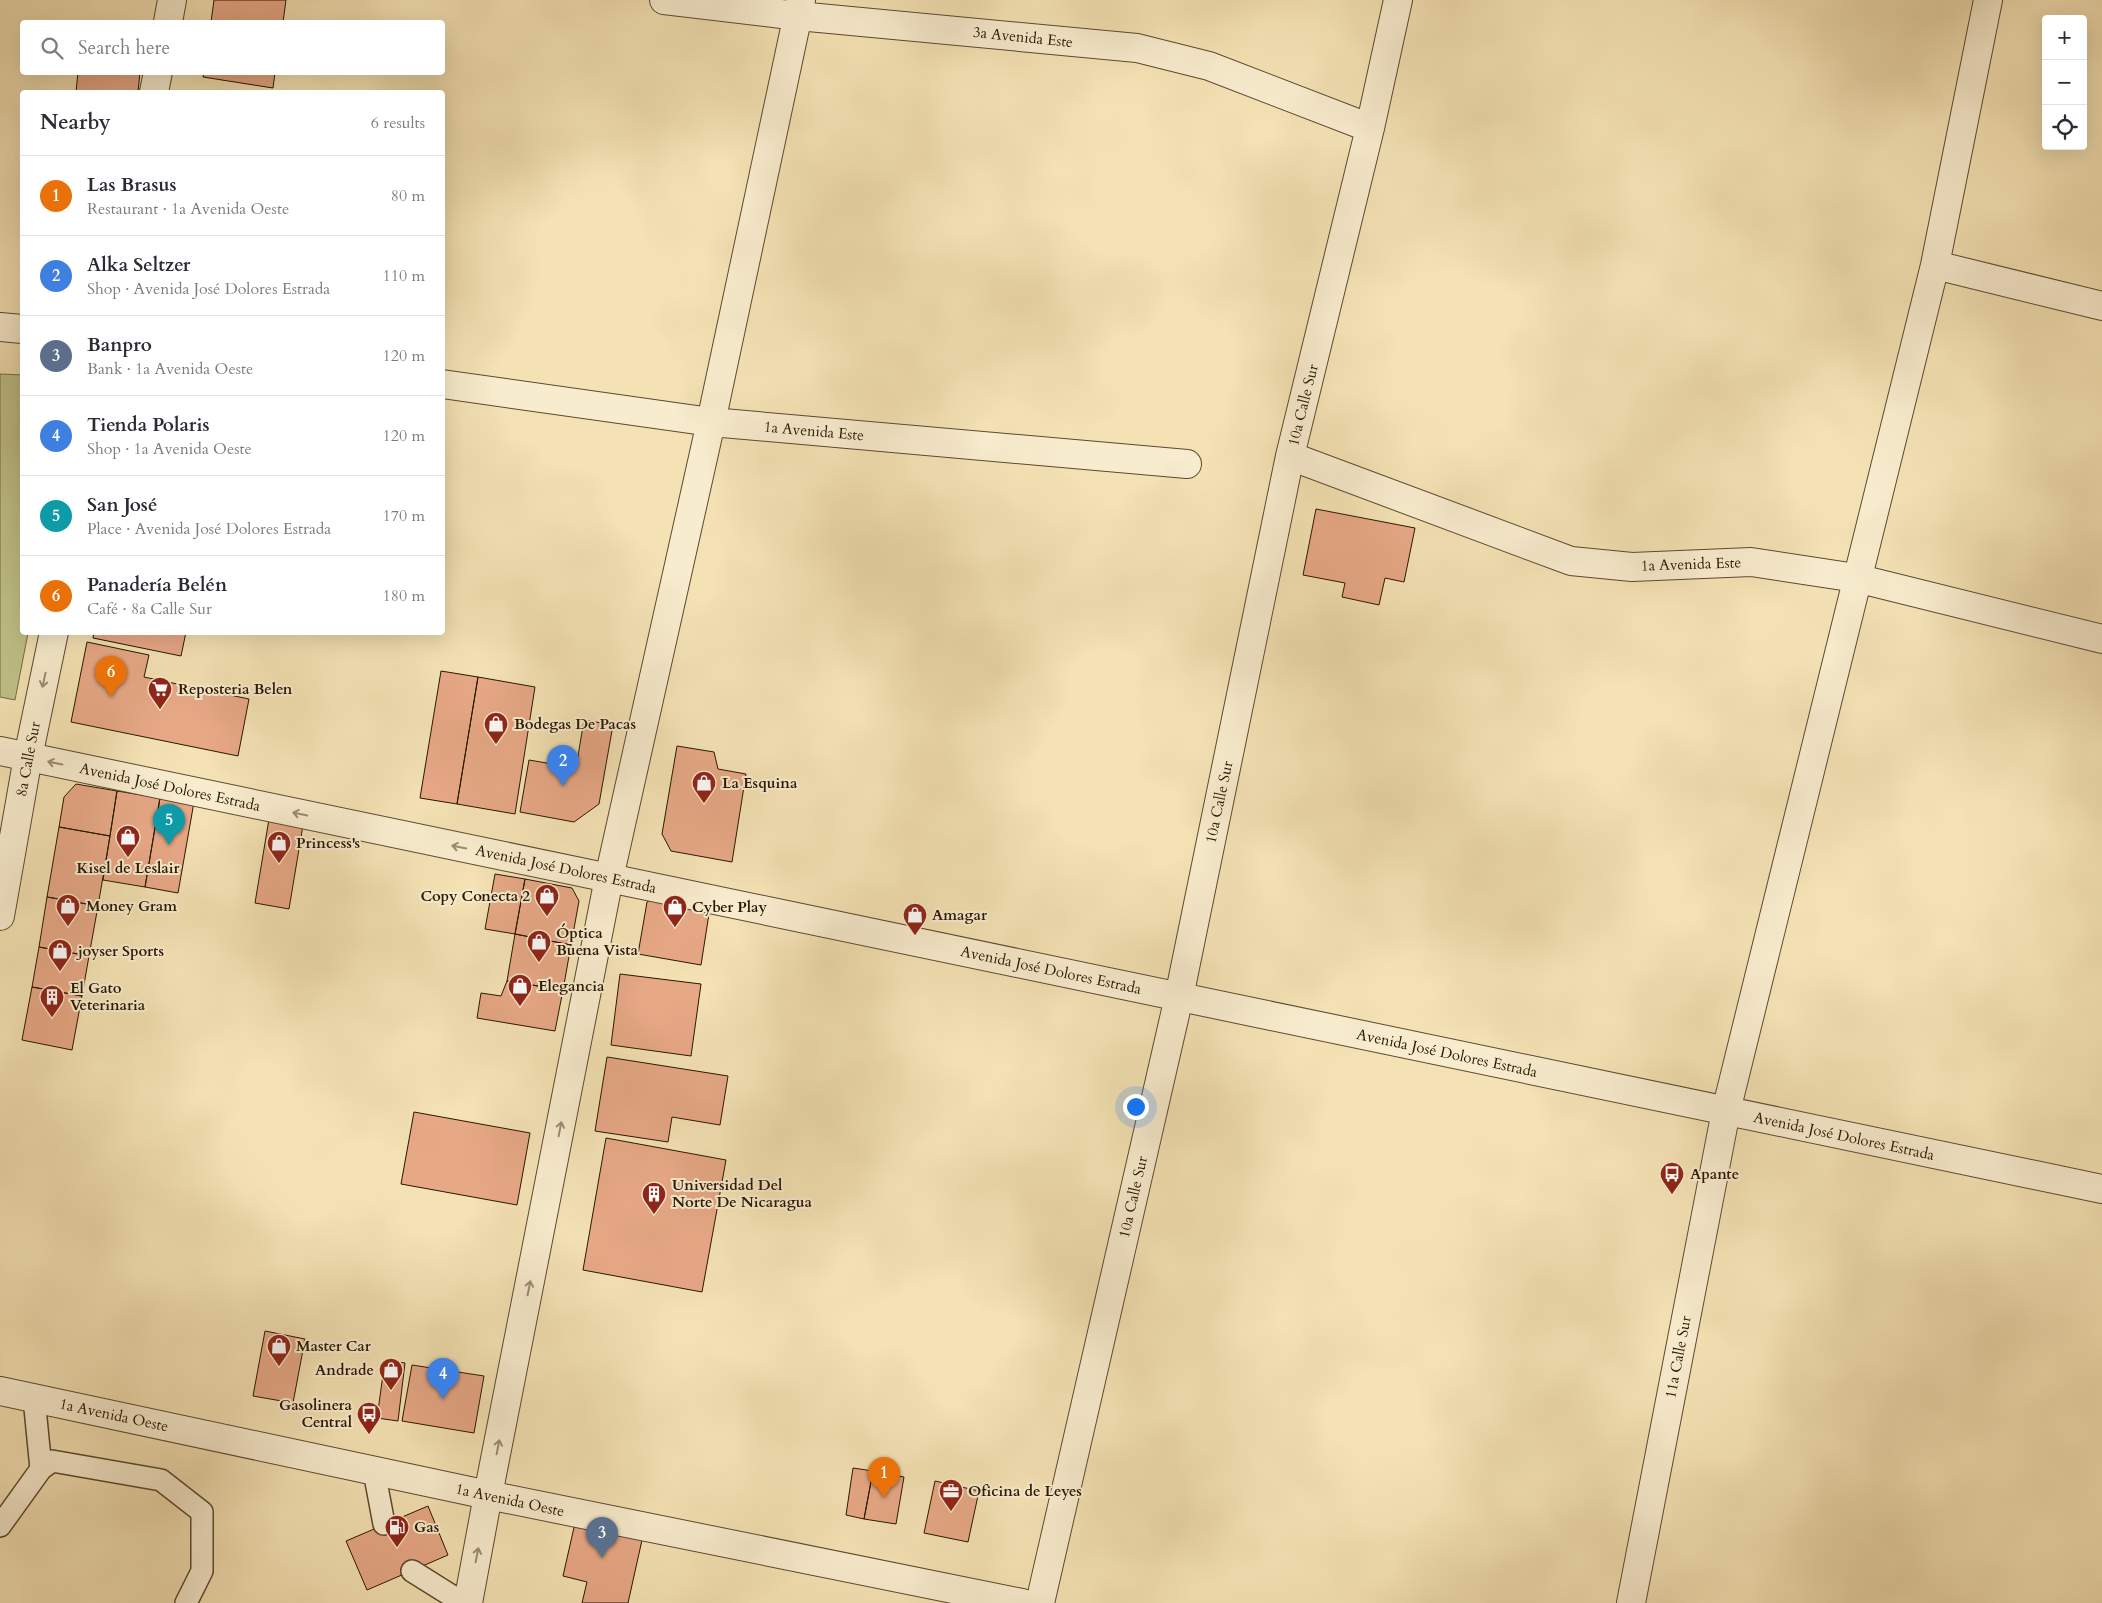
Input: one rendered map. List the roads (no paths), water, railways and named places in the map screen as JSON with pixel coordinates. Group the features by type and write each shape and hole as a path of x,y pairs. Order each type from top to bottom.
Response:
{"street":[{"path":"168,20 172,0"},
{"name":"3a Avenida Este","path":"664,0 800,8 1137,48 1209,66 1370,128"},
{"name":"10a Calle Sur","path":"1040,1603 1179,997 1290,456 1370,128 1398,0"},
{"name":"11a Calle Sur","path":"1631,1603 1726,1111 1856,578 1935,266 1988,0"},
{"path":"468,1603 610,878 800,8"},
{"path":"154,90 157,75"},
{"path":"1935,266 2102,306"},
{"path":"0,327 20,329"},
{"name":"1a Avenida Este","path":"445,384 711,422 1187,464"},
{"name":"1a Avenida Este","path":"1290,456 1571,561 1632,567 1751,562 1856,578 2102,639"},
{"name":"8a Calle Sur","path":"0,916 28,757 53,635"},
{"name":"Avenida José Dolores Estrada","path":"0,751 2102,1190"},
{"name":"1a Avenida Oeste","path":"0,1391 488,1495 1022,1603"}],"lane":[{"path":"34,1398 41,1469"},
{"path":"0,1526 41,1469 52,1461 161,1480 202,1512 202,1571 186,1603"},
{"path":"374,1471 384,1524"},
{"path":"412,1571 463,1603"}],"place":[{"name":"Panadería Belén","path":"111,697"},
{"name":"Reposteria Belen","path":"160,710"},
{"name":"Bodegas De Pacas","path":"496,745"},
{"name":"Alka Seltzer","path":"563,786"},
{"name":"La Esquina","path":"704,804"},
{"name":"San José","path":"169,845"},
{"name":"Kisel de Leslair","path":"128,858"},
{"name":"Princess's","path":"279,864"},
{"name":"Copy Conecta 2","path":"547,917"},
{"name":"Money Gram","path":"68,927"},
{"name":"Cyber Play","path":"675,928"},
{"name":"Amagar","path":"915,936"},
{"name":"Óptica Buena Vista","path":"539,963"},
{"name":"joyser Sports","path":"60,972"},
{"name":"Elegancia","path":"520,1007"},
{"name":"El Gato Veterinaria","path":"52,1018"},
{"name":"Apante","path":"1672,1195"},
{"name":"Universidad Del Norte De Nicaragua","path":"654,1215"},
{"name":"Master Car","path":"279,1367"},
{"name":"Andrade","path":"391,1391"},
{"name":"Tienda Polaris","path":"443,1399"},
{"name":"Gasolinera Central","path":"369,1435"},
{"name":"Las Brasus","path":"884,1498"},
{"name":"Oficina de Leyes","path":"951,1512"},
{"name":"Gas","path":"397,1548"},
{"name":"Banpro","path":"602,1558"}]}
